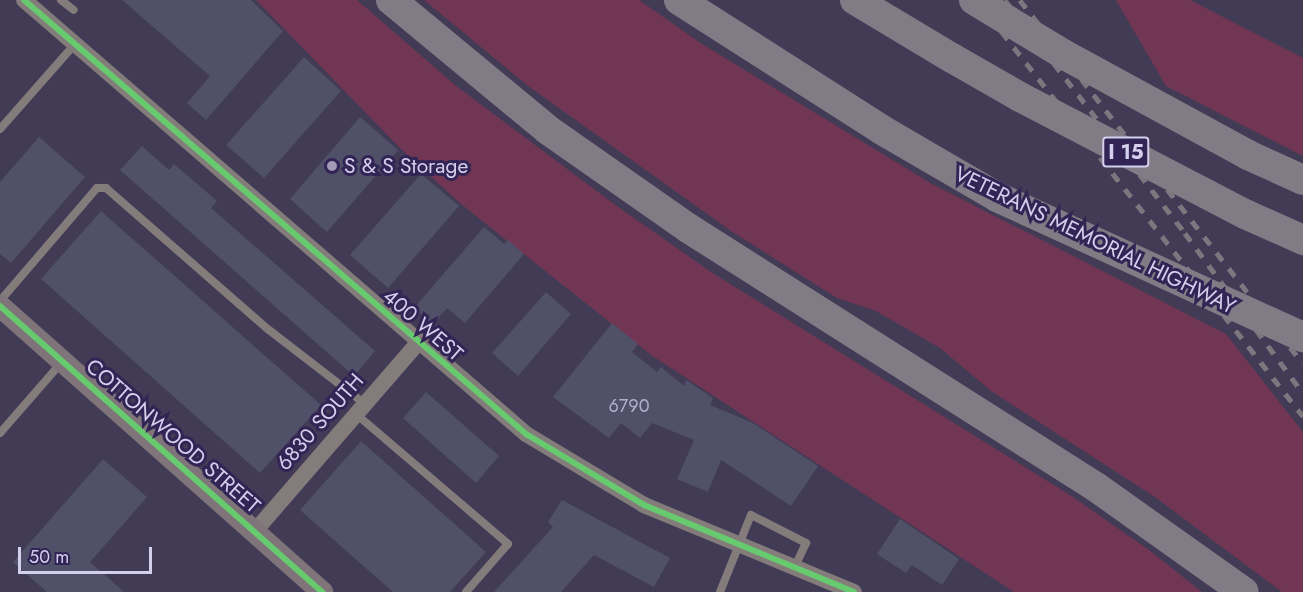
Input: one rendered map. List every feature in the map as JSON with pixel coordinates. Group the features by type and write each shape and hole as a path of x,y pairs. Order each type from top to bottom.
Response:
{"highway":[{"path":"391,0 548,130 688,228 1096,487 1244,592"},
{"name":"VETERANS MEMORIAL HIGHWAY","path":"679,0 882,130 997,197 1303,337"},
{"name":"I 15","path":"855,0 1030,102 1245,214 1303,240"},
{"path":"974,0 1084,65 1248,155 1303,180"},
{"path":"1211,567 1235,592"}],"street":[{"name":"400 WEST","path":"24,0 499,413 569,461 644,505 854,592"},
{"name":"COTTONWOOD STREET","path":"2,310 63,361 322,592"},
{"name":"6830 SOUTH","path":"255,531 418,343"}],"lane":[{"path":"61,0 74,10"},
{"path":"0,129 75,44"},
{"path":"2,310 97,188 106,188 361,409 508,544 466,592"},
{"path":"0,433 63,361"},
{"path":"720,592 741,545 751,515 806,543 795,567"}],"shaded area":[{"path":"256,0 357,0 455,85 614,204 711,272 1070,495 1149,550 1202,592 1014,592 651,355 461,204 400,148"},
{"path":"424,0 639,0 702,44 932,184 1226,334 1303,432 1303,592 1282,592 1155,497 991,391 940,348 876,311 837,298 731,231 528,86"},
{"path":"1116,0 1190,0 1303,58 1303,156 1166,86"}],"building":[{"path":"122,0 251,0 283,31 206,120 187,103 210,76"},
{"path":"304,57 341,91 264,178 226,145"},
{"path":"360,117 398,150 327,232 290,199"},
{"path":"39,137 85,177 11,263 0,254 0,182"},
{"path":"142,146 169,170 174,164 217,201 211,208 375,351 354,376 120,170"},
{"path":"421,174 459,206 388,288 350,255"},
{"path":"101,211 321,405 260,473 41,279"},
{"path":"484,227 504,244 508,240 524,254 465,323 447,308 432,325 414,308"},
{"path":"546,292 571,314 518,376 492,353"},
{"path":"612,323 638,344 632,352 657,372 661,367 684,386 686,380 713,398 710,405 753,423 818,466 791,506 721,460 708,492 677,479 694,440 652,423 640,438 621,423 609,438 553,397"},
{"path":"426,392 499,456 476,483 403,418"},
{"path":"361,441 486,552 450,592 393,592 300,510"},
{"path":"103,459 147,497 90,562 124,592 47,592 13,562"},
{"path":"562,500 670,558 654,587 594,555 561,592 494,592 553,527 548,522"},
{"path":"900,519 959,559 942,585 912,565 906,573 877,554"}],"railway":[{"path":"977,0 1303,416"},
{"path":"1005,0 1185,233 1303,393"},
{"path":"1020,0 1303,363"}],"cycle path":[{"path":"24,0 526,434 644,505 854,592"},
{"path":"0,306 322,592"}],"place":[{"name":"S & S Storage","path":"332,166"}]}
